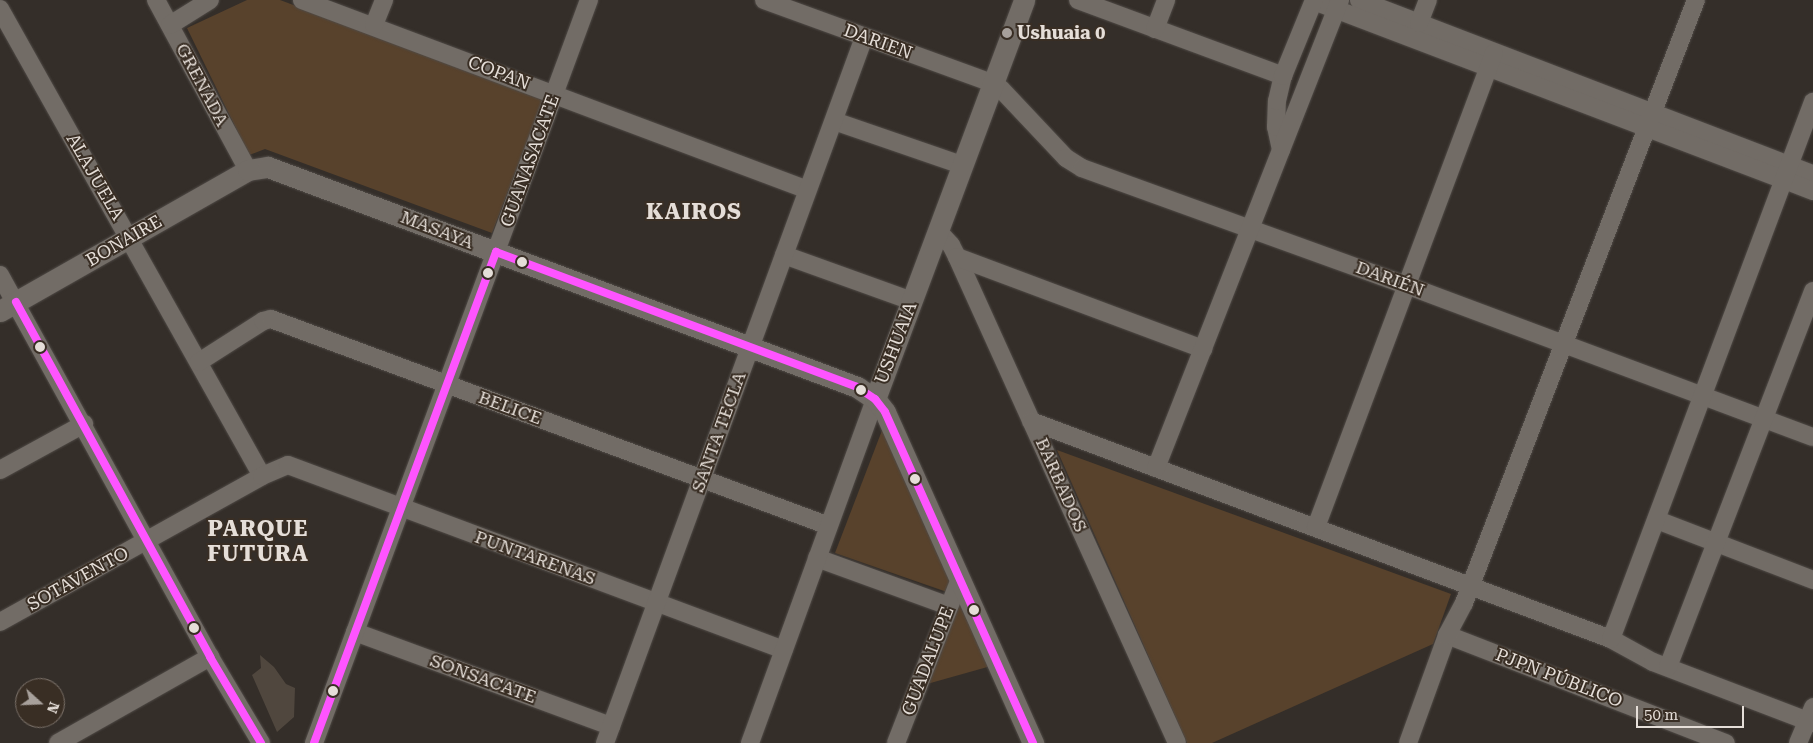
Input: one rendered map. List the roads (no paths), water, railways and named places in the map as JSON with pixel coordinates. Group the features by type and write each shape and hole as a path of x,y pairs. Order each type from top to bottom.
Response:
{"street":[{"name":"GRENADA","path":"156,0 248,170"},
{"path":"170,25 210,0"},
{"name":"COPAN","path":"302,0 808,190"},
{"path":"374,26 384,0"},
{"name":"GUANASACATE","path":"314,743 589,0"},
{"name":"DARIEN","path":"764,0 992,83"},
{"name":"USHUAIA","path":"750,743 875,399 1024,0"},
{"path":"1078,0 1283,76"},
{"path":"1155,28 1166,0"},
{"path":"1281,150 1276,127 1283,76 1314,0 1338,4 1649,120 1787,173 1813,191"},
{"path":"1359,0 1419,24 1491,60"},
{"path":"1419,24 1428,0"},
{"path":"1408,743 1447,635 1471,586 1696,0"},
{"path":"1156,468 1338,4"},
{"name":"ALAJUELA","path":"0,9 262,476"},
{"name":"SANTA TECLA","path":"605,743 864,37"},
{"path":"1316,528 1491,60"},
{"name":"DARIÉN","path":"992,83 1072,163 1813,437"},
{"path":"1611,639 1813,102"},
{"path":"834,121 962,165"},
{"name":"MASAYA","path":"248,170 268,168 279,170 751,346 857,387 875,399"},
{"name":"BONAIRE","path":"8,306 248,170"},
{"path":"1787,173 1813,174"},
{"name":"BARBADOS","path":"938,231 951,245 957,257 1177,743"},
{"path":"784,255 912,301"},
{"path":"957,257 1203,349"},
{"path":"0,275 8,306 84,424 210,657 261,743"},
{"path":"1668,668 1813,292"},
{"name":"BELICE","path":"199,362 263,320 271,319 829,526"},
{"path":"875,399 885,412 1033,743"},
{"path":"1031,421 1611,639 1668,668 1811,717 1798,743"},
{"path":"0,470 84,424"},
{"name":"SOTAVENTO","path":"0,622 262,476 288,465"},
{"name":"PUNTARENAS","path":"288,465 784,650"},
{"path":"1657,520 1813,580"},
{"path":"817,558 950,606"},
{"name":"GUADALUPE","path":"896,743 960,579"},
{"name":"SONSACATE","path":"355,632 611,726"},
{"name":"PJPN PÚBLICO","path":"1447,635 1726,743"},
{"path":"58,743 210,657"}],"place":[{"name":"Ushuaia 0","path":"1007,33"}],"district":[{"name":"KAIROS","path":"694,212"},
{"name":"PARQUE FUTURA","path":"258,540"}]}
